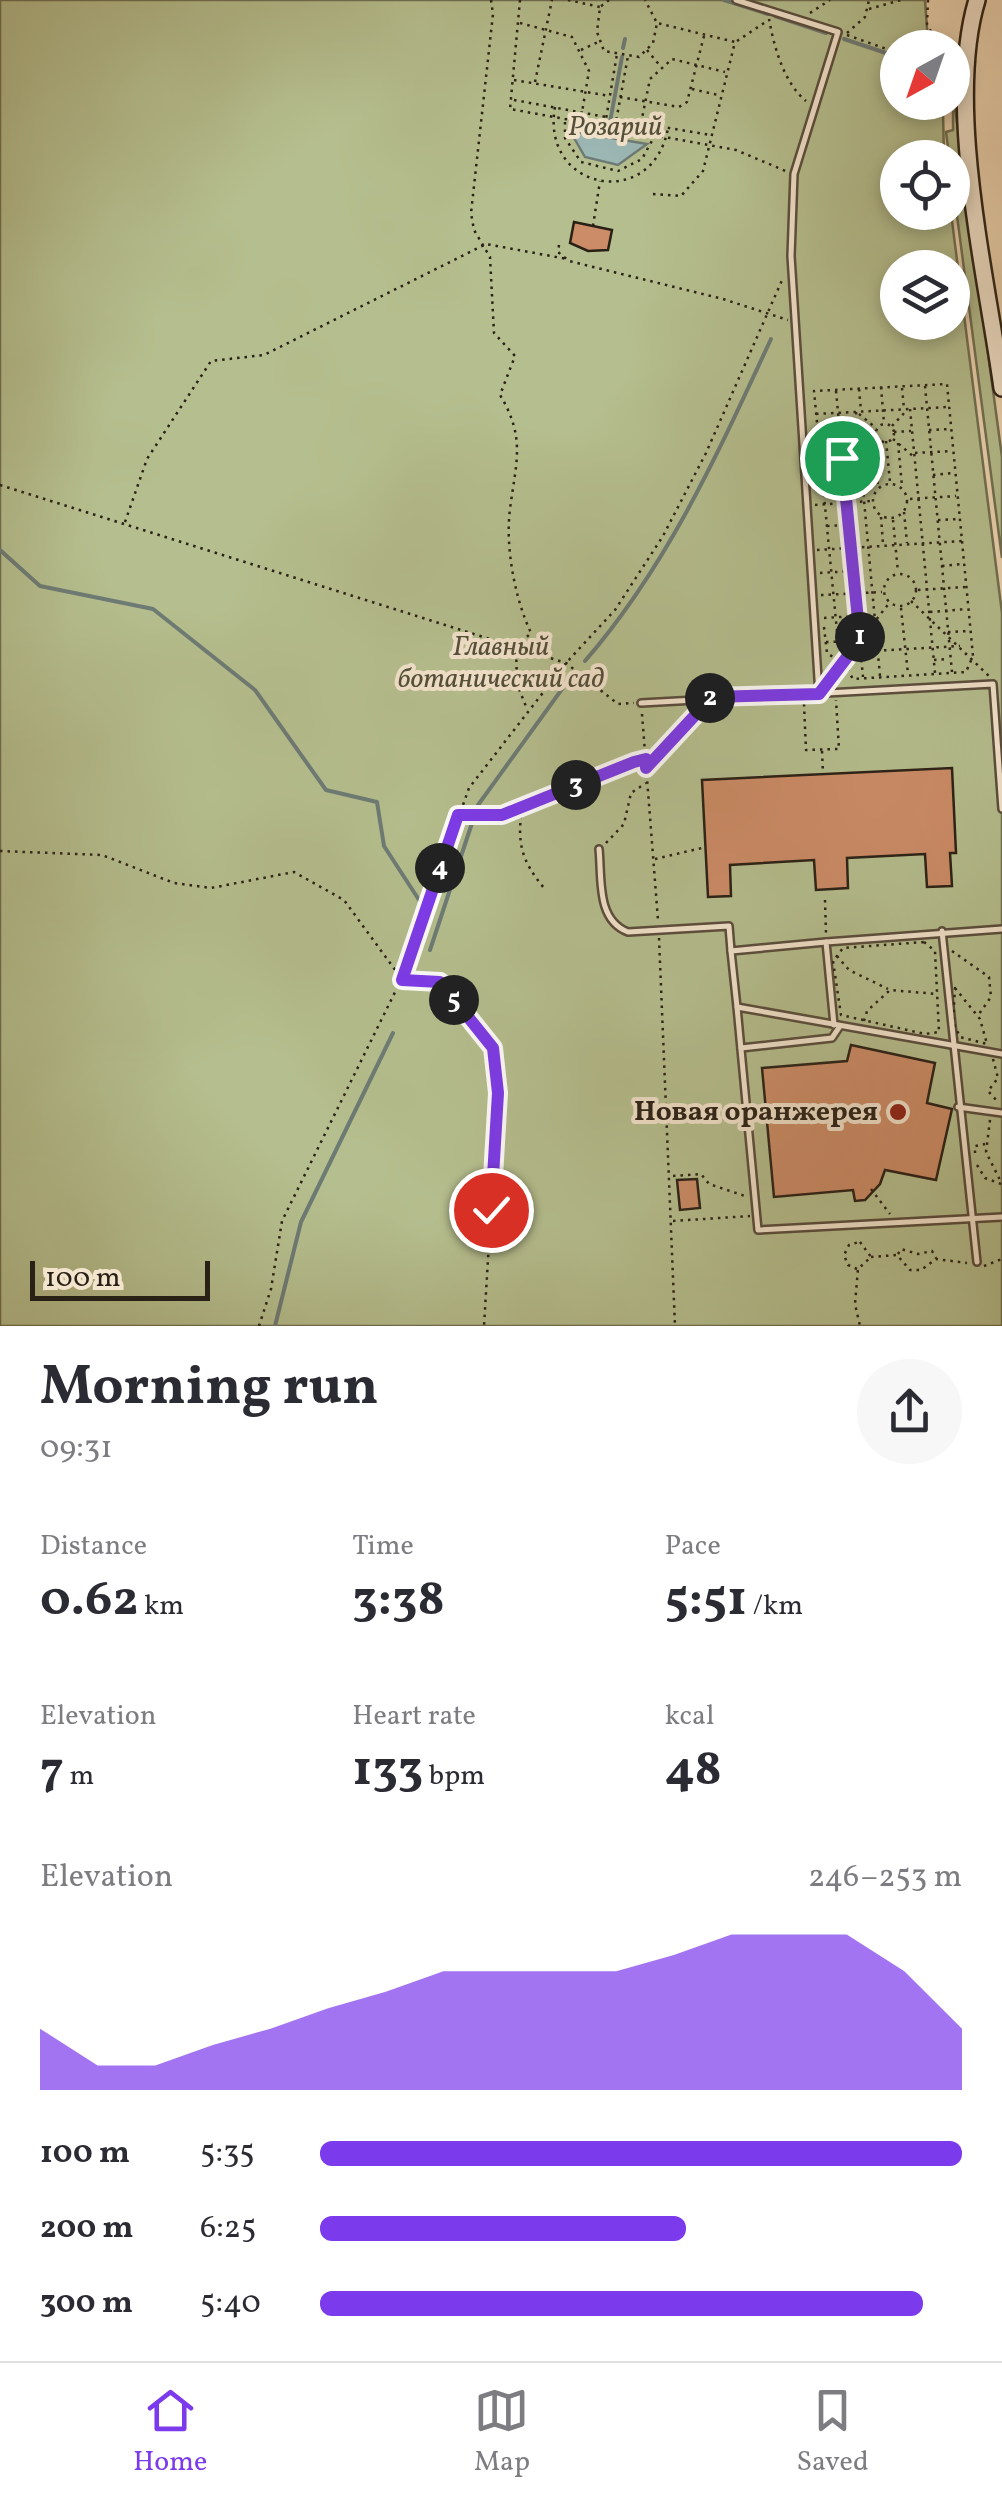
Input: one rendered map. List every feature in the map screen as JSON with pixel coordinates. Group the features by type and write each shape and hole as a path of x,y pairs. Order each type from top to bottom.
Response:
{"main road":[{"path":"977,0 966,58 965,116 1002,388"}],"lane":[{"path":"736,0 838,32 812,104 794,174 791,256 819,694"},
{"path":"641,702 994,684 1002,809"},
{"path":"599,848 609,920 628,932 729,926 758,1230 1002,1217"},
{"path":"731,951 1002,929"},
{"path":"942,932 950,1045 977,1262"},
{"path":"741,1048 832,1038 837,1025 826,942"},
{"path":"737,1006 1002,1054"},
{"path":"958,1107 1002,1114"}],"path":[{"path":"491,0 494,14 472,188 474,230 486,244 494,333 515,356 500,395 518,427 510,522 523,616 532,634 516,648"},
{"path":"520,0 510,109 752,154 794,174"},
{"path":"535,84 552,0"},
{"path":"568,0 600,7"},
{"path":"608,0 600,7 600,40 604,50 639,57 653,43 657,24 644,0"},
{"path":"800,20 830,0"},
{"path":"869,0 869,9"},
{"path":"880,46 846,34 869,9 901,0"},
{"path":"928,0 930,30"},
{"path":"653,194 682,196 703,171 735,42 770,19 790,80 796,92 812,104"},
{"path":"518,23 572,37 589,71 582,112"},
{"path":"657,24 735,42"},
{"path":"620,97 679,107 687,102 704,34"},
{"path":"580,50 600,40"},
{"path":"646,50 662,68"},
{"path":"604,126 617,53"},
{"path":"614,128 628,55"},
{"path":"641,123 650,79 672,60 727,72"},
{"path":"514,80 610,96"},
{"path":"691,88 721,96"},
{"path":"512,99 606,116"},
{"path":"555,107 555,142 567,163 584,176 600,180 616,182 638,175 658,156 668,128"},
{"path":"565,119 570,148 587,166 624,170 642,159 654,136"},
{"path":"616,119 712,136"},
{"path":"593,226 600,180"},
{"path":"124,524 147,459 211,361 264,355 486,244 567,259 794,322"},
{"path":"559,245 558,252 567,259"},
{"path":"258,1326 271,1289 282,1221 402,980 458,815 482,766 615,610 663,536 769,314 791,256"},
{"path":"827,653 842,663 853,679 966,672 973,656 947,384 814,391 838,642"},
{"path":"925,385 952,673"},
{"path":"902,386 915,455 935,674"},
{"path":"881,388 884,424 892,430 912,431"},
{"path":"859,389 858,434 880,678"},
{"path":"836,390 863,678"},
{"path":"816,414 950,407"},
{"path":"892,438 892,430 908,409"},
{"path":"820,459 860,458 874,444 877,431 858,412"},
{"path":"858,434 877,431 884,424"},
{"path":"930,430 952,428"},
{"path":"818,436 840,435"},
{"path":"878,438 892,438"},
{"path":"892,438 915,455 954,451"},
{"path":"886,441 890,484"},
{"path":"898,443 902,488 908,499 904,512 907,544"},
{"path":"874,444 878,489 873,501 880,515 883,545"},
{"path":"934,475 956,474"},
{"path":"813,482 845,480"},
{"path":"878,489 890,484 902,488"},
{"path":"0,485 566,663 618,704 641,702 659,931 675,1326"},
{"path":"908,499 958,496"},
{"path":"815,504 873,501"},
{"path":"880,515 893,518 904,512"},
{"path":"893,518 898,574"},
{"path":"938,520 960,519"},
{"path":"827,526 849,525"},
{"path":"817,549 962,541"},
{"path":"942,566 964,564"},
{"path":"819,573 853,571"},
{"path":"898,574 911,578 916,590 911,602 901,606 890,602 884,592 887,580 898,574"},
{"path":"916,590 966,587"},
{"path":"821,595 884,592"},
{"path":"819,694 890,602"},
{"path":"911,602 986,668"},
{"path":"901,606 908,676"},
{"path":"930,612 968,609"},
{"path":"824,618 858,616"},
{"path":"948,633 970,631"},
{"path":"826,642 860,640"},
{"path":"851,652 962,646"},
{"path":"516,648 518,684 528,711"},
{"path":"934,660 951,659"},
{"path":"804,694 806,750 822,750 838,749 836,694"},
{"path":"646,768 712,697"},
{"path":"822,750 823,774"},
{"path":"458,815 502,815 646,759"},
{"path":"599,848 618,835 628,799 647,782"},
{"path":"523,806 518,839 524,864 544,888"},
{"path":"654,860 706,847"},
{"path":"0,851 102,855 174,883 212,888 294,872 344,900 402,980"},
{"path":"824,900 826,942"},
{"path":"931,944 939,995 939,1032 841,1015 834,978 837,956 843,948 931,944"},
{"path":"948,960 950,950 989,977 991,997 978,1015"},
{"path":"837,956 850,970 890,990 939,995"},
{"path":"952,976 956,988 978,1015 987,1044 960,1037 953,1022 956,988"},
{"path":"402,980 440,982 493,1048 498,1093 484,1326"},
{"path":"864,1022 867,1011 890,990"},
{"path":"982,1057 993,1060 998,1078 988,1091 998,1102 992,1112 986,1152 1002,1184"},
{"path":"988,1143 975,1146 975,1164 985,1178 1002,1184"},
{"path":"671,1176 700,1174 709,1184 754,1198"},
{"path":"871,1189 897,1223"},
{"path":"672,1221 756,1215"},
{"path":"858,1269 845,1260 849,1245 866,1245 871,1257"},
{"path":"898,1255 902,1249 918,1254 932,1251 936,1259"},
{"path":"898,1255 910,1270 921,1270 936,1259 977,1262 985,1267 1002,1259"},
{"path":"860,1326 855,1304 858,1269 871,1257 898,1255"}],"green space":[{"name":"Главный ботанический сад","path":"0,0 925,0 927,30 880,30 880,120 943,120 944,140 880,140 880,230 953,230 956,250 880,250 880,340 967,340 1002,613 1002,1326 0,1326"},
{"path":"953,120 957,120 959,140 947,140 946,132 953,130"},
{"path":"970,219 1002,457 1002,558 970,315 970,250 962,250 959,230 970,230"}],"water":[{"path":"570,131 647,144 618,165 585,157"}],"building":[{"path":"574,222 612,230 608,250 588,251 570,243"},
{"path":"952,768 956,853 950,853 952,886 927,887 925,854 847,858 848,888 816,890 814,860 730,865 731,896 708,897 702,780"},
{"path":"851,1045 935,1063 927,1103 952,1109 936,1180 885,1170 880,1184 865,1200 855,1201 853,1190 774,1197 762,1068 847,1061"},
{"path":"697,1179 700,1208 680,1210 677,1180"}],"waterway":[{"path":"724,0 768,14"},
{"path":"775,16 826,33"},
{"path":"623,48 625,39"},
{"path":"844,39 880,51"},
{"path":"610,122 622,57"},
{"path":"585,661 615,624 666,547 711,466 771,339"},
{"path":"0,550 40,586 153,609 255,690 326,790 377,802 384,846 421,903"},
{"path":"430,950 478,805 570,678"},
{"path":"275,1326 301,1222 393,1033"}],"place":[{"name":"Новая оранжерея","path":"898,1112"}],"route":[{"path":"491,1210 498,1093 493,1048 440,982 402,980 458,815 502,815 634,762 646,759 646,768 712,697 819,694 860,640 842,458"}],"park label":[{"name":"Розарий","path":"615,127"}]}
